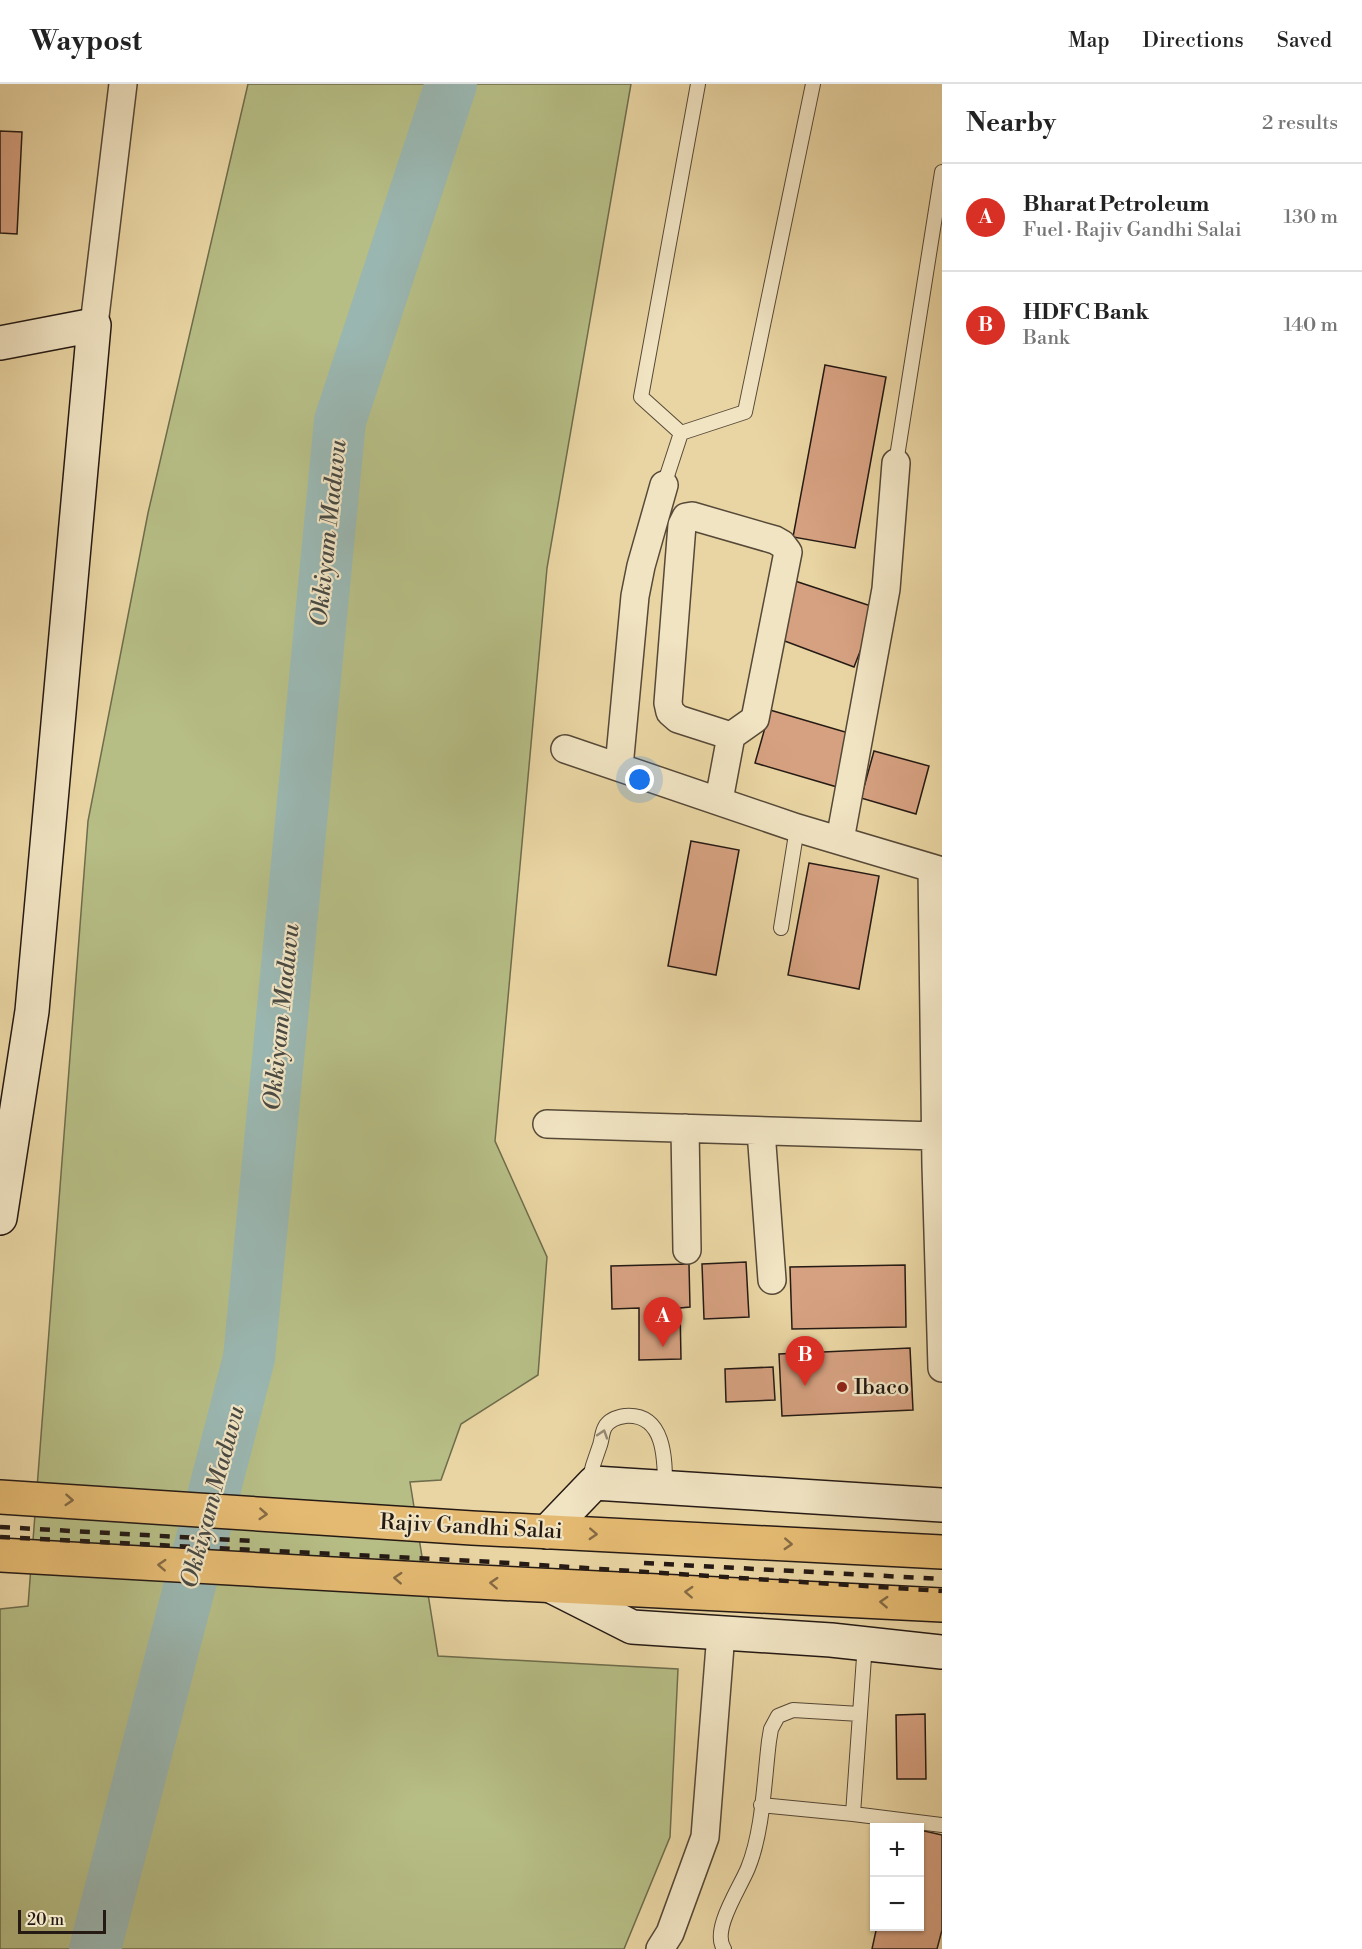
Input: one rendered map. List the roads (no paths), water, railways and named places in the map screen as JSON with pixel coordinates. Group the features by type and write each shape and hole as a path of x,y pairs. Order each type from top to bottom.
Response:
{"main road":[{"name":"Rajiv Gandhi Salai","path":"5,1496 472,1528 942,1552"},
{"path":"2,1556 942,1605"}],"street":[{"path":"0,1218 32,1011 94,325 123,84"},
{"path":"0,343 94,325"},
{"path":"840,840 886,589 896,464"},
{"path":"619,767 635,596 664,485"},
{"path":"719,800 730,736 755,719 788,552 782,544 775,540 693,516 686,517 681,538 668,703 670,712 678,719 730,736"},
{"path":"565,749 797,828 937,869 936,1136 939,1165 942,1368"},
{"path":"547,1124 936,1136"},
{"path":"685,1128 687,1250"},
{"path":"761,1131 772,1280"},
{"path":"547,1532 594,1483 942,1505"},
{"path":"551,1586 632,1628 831,1640 942,1652"},
{"path":"830,1599 831,1640"},
{"path":"660,1949 670,1934 705,1838 721,1633"}],"lane":[{"path":"681,433 641,397 698,84"},
{"path":"681,433 745,412 813,84"},
{"path":"896,464 942,172"},
{"path":"664,485 681,433"},
{"path":"781,928 797,828"},
{"path":"587,1490 606,1425 616,1417 629,1416 642,1418 653,1426 663,1444 664,1487"},
{"path":"853,1814 865,1643"},
{"path":"724,1949 720,1928 749,1867 758,1832 770,1735 778,1716 793,1710 860,1714"},
{"path":"761,1805 942,1825"}],"waterway":[{"name":"Okkiyam Maduvu","path":"95,1949 249,1358 340,421 451,84"}],"railway":[{"path":"0,1527 252,1541"},
{"path":"0,1537 492,1562 942,1591"},
{"path":"644,1563 942,1579"}],"place":[{"name":"Bharat Petroleum","path":"663,1347"},
{"name":"HDFC Bank","path":"805,1386"},
{"name":"Ibaco","path":"842,1387"}]}
